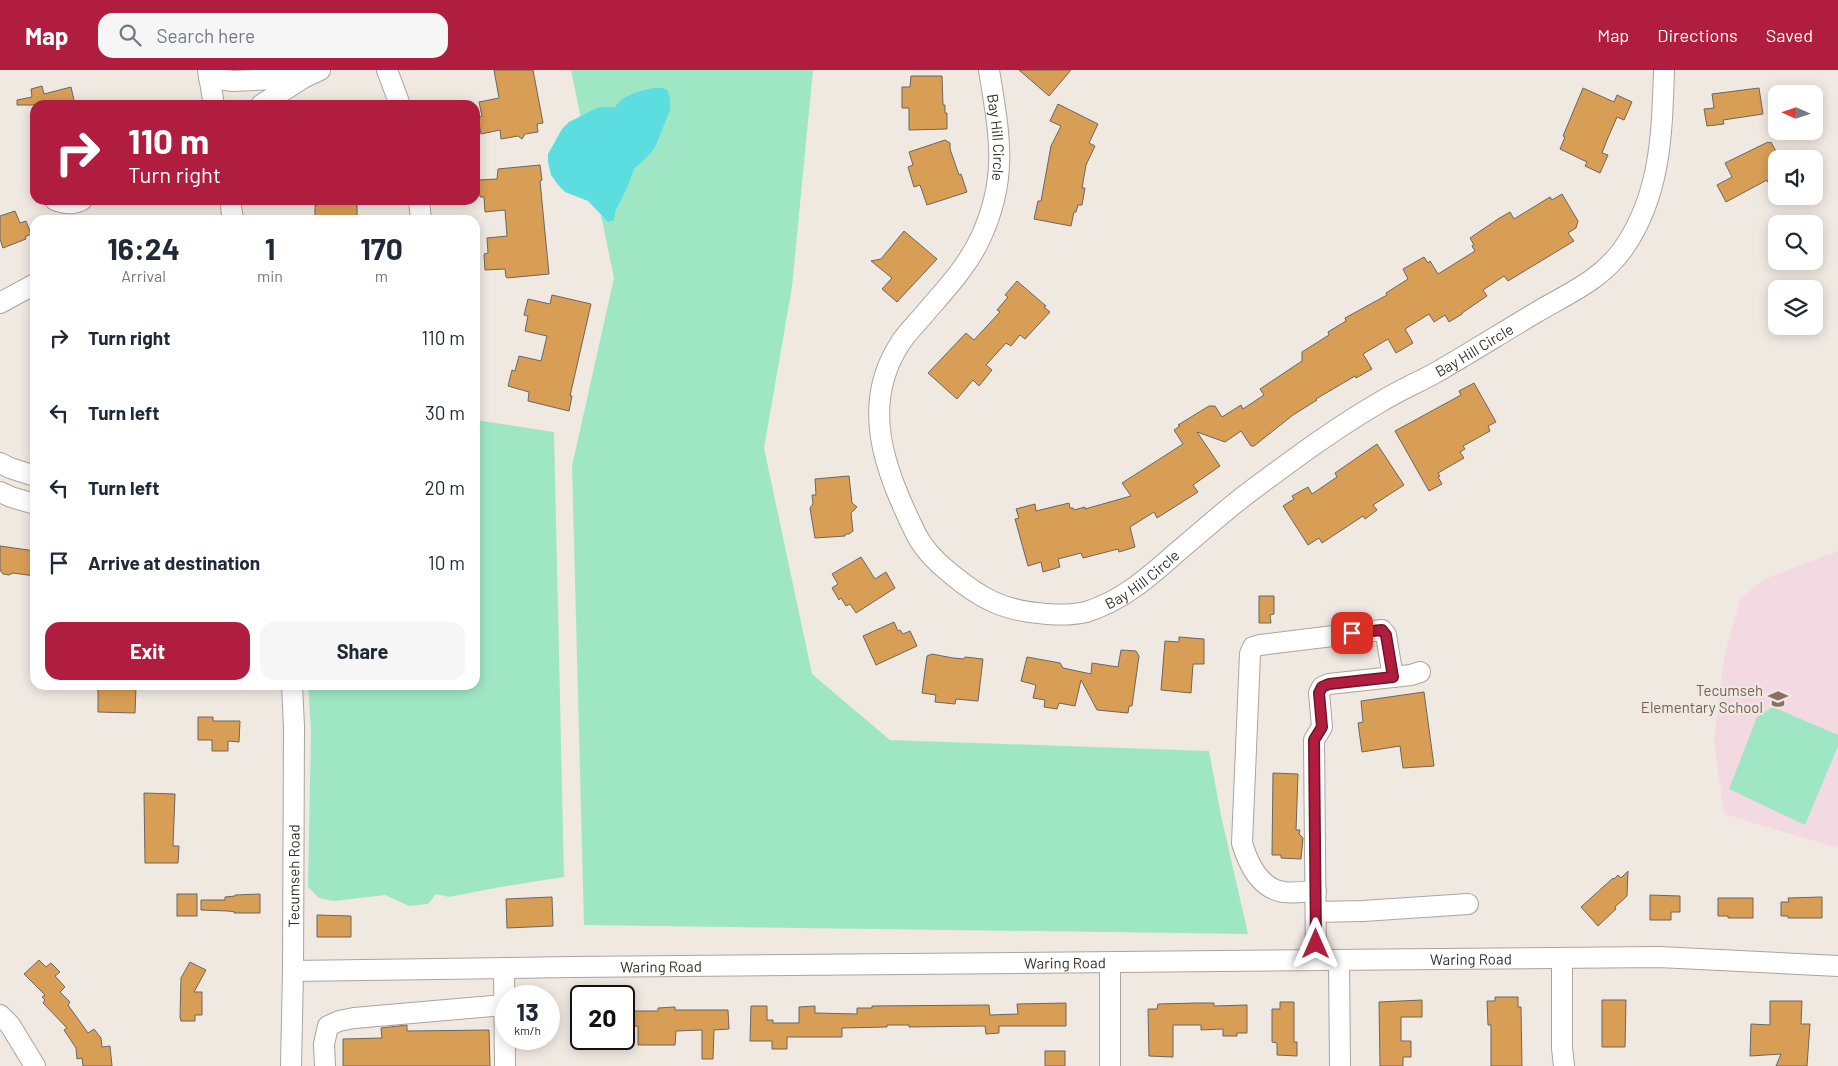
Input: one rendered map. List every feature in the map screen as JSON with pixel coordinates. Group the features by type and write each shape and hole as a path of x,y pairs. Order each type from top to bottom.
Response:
{"street":[{"path":"387,70 398,100"},
{"name":"Bay Hill Circle","path":"989,70 1000,135 1000,160 995,197 981,238 963,268 900,342 884,377 880,394 879,433 893,484 918,538 933,560 968,588 993,603 1024,613 1061,615 1084,612 1111,602 1141,584 1228,508 1318,442 1383,400 1435,373 1545,307 1581,288 1605,270 1624,248 1638,222 1657,175 1663,119 1664,70"},
{"path":"213,100 209,74 233,80 312,74"},
{"path":"269,100 312,74"},
{"path":"0,303 30,287"},
{"path":"0,463 30,474"},
{"path":"0,492 30,503"},
{"path":"1316,891 1284,892 1270,888 1256,875 1246,857 1242,843 1250,654 1253,647 1260,645 1382,630 1386,635 1393,677"},
{"path":"1316,960 1314,740 1322,727 1319,693 1322,687 1329,684 1420,672"},
{"name":"Tecumseh Road","path":"291,1066 294,726 292,690"},
{"path":"1316,912 1468,904"},
{"name":"Waring Road","path":"293,971 1659,957 1838,966"},
{"path":"1562,958 1562,1048 1564,1066"},
{"path":"1339,960 1340,1066"},
{"path":"1110,963 1110,1066"},
{"path":"504,968 504,985"},
{"path":"324,1066 324,1044 328,1026 339,1021 354,1018 495,1006"},
{"path":"0,1015 10,1024 34,1066"},
{"path":"505,1050 505,1066"}],"shaded area":[{"name":"Tecumseh Elementary School","path":"1838,551 1838,848 1724,814 1714,741 1724,657 1740,599 1765,579"}],"green space":[{"path":"571,70 813,70 792,287 764,448 812,674 890,740 1209,751 1221,815 1248,934 584,925 572,466 614,278"},
{"path":"480,421 554,432 564,877 449,897 436,894 428,904 409,906 385,895 334,901 319,898 308,887 311,731 308,690 480,690"},
{"path":"1773,707 1838,735 1838,746 1805,825 1729,789 1757,717"}],"water":[{"path":"652,88 663,88 668,91 670,110 656,145 651,153 634,169 615,212 614,220 608,222 588,201 565,192 559,186 551,175 548,154 562,129 569,122 599,107 615,107 627,96"}],"building":[{"path":"494,70 533,70 543,123 537,124 538,132 525,134 522,139 518,136 501,139 500,130 481,134 480,116 482,116 480,102 499,98"},
{"path":"1019,70 1071,70 1049,96"},
{"path":"911,76 942,76 943,105 945,105 945,113 947,113 947,129 909,130 909,108 902,108 902,87 910,87"},
{"path":"42,86 44,94 71,87 74,100 30,100 30,105 17,105 17,100 32,97 31,89"},
{"path":"1583,88 1614,102 1617,95 1632,102 1624,120 1617,117 1602,153 1608,155 1600,173 1585,166 1587,162 1560,149 1565,137 1563,136"},
{"path":"1759,88 1763,114 1723,120 1724,124 1707,126 1704,109 1714,108 1712,94"},
{"path":"1058,104 1098,124 1089,143 1095,146 1086,165 1082,188 1085,188 1082,205 1078,205 1076,212 1074,212 1071,226 1034,219 1038,201 1041,201 1051,146 1061,126 1050,121"},
{"path":"945,140 950,143 950,149 959,175 961,174 967,192 927,205 920,185 914,187 908,167 913,165 909,152"},
{"path":"1768,142 1771,142 1775,150 1768,150 1768,182 1767,180 1726,202 1717,185 1732,177 1725,163"},
{"path":"540,165 549,274 507,278 505,269 485,270 484,254 488,253 487,238 507,236 505,210 485,212 484,197 480,197 480,180 497,179 498,169"},
{"path":"1562,194 1578,221 1576,228 1568,233 1574,241 1508,281 1504,276 1483,290 1487,296 1449,322 1445,315 1434,322 1429,314 1405,329 1413,343 1396,353 1388,339 1363,354 1372,369 1356,378 1355,376 1316,399 1254,446 1251,446 1241,431 1225,442 1197,432 1220,466 1193,485 1198,492 1157,518 1154,512 1130,527 1135,547 1119,552 1118,549 1083,558 1081,553 1058,559 1060,567 1043,572 1041,562 1028,566 1015,519 1019,518 1016,509 1035,504 1036,511 1069,503 1070,508 1074,510 1085,507 1085,509 1131,496 1122,483 1183,444 1174,430 1180,426 1178,425 1209,406 1215,406 1222,417 1241,405 1243,409 1264,395 1260,389 1302,361 1302,352 1329,335 1328,332 1346,321 1345,318 1387,295 1386,293 1408,279 1403,269 1424,257 1428,263 1430,261 1438,274 1475,251 1470,238 1498,219 1510,212 1514,219 1550,197 1552,200"},
{"path":"315,205 357,205 357,215 315,215"},
{"path":"15,211 20,223 26,221 30,234 25,237 26,239 3,248 0,239 0,216"},
{"path":"904,231 937,259 897,302 882,289 892,278 871,261 881,259"},
{"path":"1017,281 1046,306 1044,307 1050,312 1025,339 1020,335 1011,346 1006,343 986,365 992,370 979,386 973,380 957,399 928,373 966,333 974,340 1000,312 997,310 1008,297 1005,295"},
{"path":"552,295 591,304 570,396 572,396 569,411 528,401 529,392 508,386 512,370 515,371 519,356 541,361 547,336 525,331 528,316 524,315 528,299 550,304"},
{"path":"1474,383 1496,422 1488,426 1490,431 1463,446 1465,449 1460,452 1464,458 1438,473 1442,484 1429,491 1395,431 1461,395 1459,391"},
{"path":"1377,444 1404,485 1373,505 1377,510 1365,519 1363,516 1322,543 1319,538 1308,545 1283,506 1294,499 1292,496 1308,487 1312,494 1337,477 1335,473"},
{"path":"849,476 852,503 857,507 851,513 853,531 845,534 845,536 815,538 810,508 813,504 812,495 816,495 815,479"},
{"path":"0,546 30,550 30,575 3,574 0,570"},
{"path":"861,557 875,579 886,572 895,588 856,613 850,604 846,606 841,598 839,600 832,588 838,584 832,574"},
{"path":"1259,596 1274,596 1274,614 1270,615 1271,623 1259,623"},
{"path":"894,622 898,631 900,630 903,634 910,631 917,646 876,665 863,636"},
{"path":"1179,637 1204,639 1204,664 1193,664 1191,693 1161,690 1165,641 1179,642"},
{"path":"1121,650 1136,651 1139,656 1132,706 1129,706 1128,713 1097,710 1081,680 1075,706 1059,703 1057,709 1044,707 1045,700 1033,698 1036,685 1021,681 1027,657 1060,663 1063,668 1091,674 1092,663 1118,667"},
{"path":"932,654 953,658 983,659 978,701 956,699 955,704 935,702 936,695 922,693 927,656"},
{"path":"98,690 136,690 135,713 98,712"},
{"path":"1424,692 1434,766 1403,768 1400,746 1362,752 1358,723 1363,722 1361,701"},
{"path":"198,717 213,717 213,721 240,721 239,742 228,741 228,751 212,751 212,740 198,740"},
{"path":"1273,773 1298,774 1296,830 1300,830 1299,834 1303,838 1301,859 1281,858 1281,855 1272,855"},
{"path":"144,793 175,794 173,846 179,846 178,863 145,863"},
{"path":"1628,871 1627,896 1598,926 1581,907 1613,878 1618,875 1621,878"},
{"path":"177,894 197,894 197,916 177,916"},
{"path":"260,894 260,913 201,910 201,900 225,900 225,897 235,895"},
{"path":"1650,895 1680,896 1680,912 1671,912 1671,920 1650,920"},
{"path":"552,897 553,926 507,928 506,899"},
{"path":"1822,897 1822,918 1788,918 1788,916 1781,916 1781,902 1789,902 1788,898"},
{"path":"1718,898 1753,898 1753,918 1718,916"},
{"path":"317,915 351,916 351,937 317,937"},
{"path":"39,960 46,967 51,963 60,972 55,976 65,987 60,992 70,1002 68,1005 88,1033 94,1029 101,1038 102,1047 110,1046 112,1066 83,1066 82,1058 77,1059 76,1048 64,1030 67,1028 43,1003 45,1000 42,997 45,995 24,974"},
{"path":"190,962 206,970 194,992 202,992 202,1015 195,1015 195,1021 181,1021 181,978"},
{"path":"1495,997 1518,997 1518,1007 1521,1007 1522,1066 1491,1066 1491,1025 1488,1025 1487,1001 1495,1001"},
{"path":"1422,1000 1422,1017 1401,1017 1401,1041 1411,1041 1411,1057 1403,1057 1403,1066 1380,1066 1379,1002"},
{"path":"1602,1000 1626,1000 1625,1047 1602,1047"},
{"path":"1770,1001 1802,1001 1801,1024 1810,1024 1807,1066 1776,1066 1781,1054 1750,1056 1751,1024 1770,1025"},
{"path":"1280,1002 1294,1002 1294,1042 1297,1042 1297,1056 1277,1055 1277,1043 1272,1042 1272,1009 1280,1009"},
{"path":"1066,1003 1066,1026 999,1026 999,1033 986,1034 985,1026 909,1027 909,1025 887,1025 887,1027 842,1028 842,1037 787,1037 787,1049 772,1049 772,1041 750,1041 751,1006 767,1006 767,1020 773,1020 773,1023 799,1023 799,1007 815,1006 815,1013 857,1014 857,1008 872,1008 872,1006 989,1005 990,1015 1018,1014 1017,1004"},
{"path":"1214,1003 1214,1006 1247,1005 1247,1033 1237,1033 1237,1036 1223,1036 1223,1029 1201,1030 1201,1025 1173,1025 1173,1057 1149,1056 1148,1009 1157,1009 1158,1004"},
{"path":"675,1007 675,1010 728,1010 729,1029 714,1030 713,1059 702,1059 702,1030 676,1031 675,1045 638,1045 638,1026 635,1026 635,1011 658,1011 658,1008"},
{"path":"407,1025 407,1031 489,1030 490,1066 343,1066 343,1039 382,1038 381,1028"},
{"path":"1045,1051 1065,1051 1065,1066 1045,1066"}],"place":[{"name":"Tecumseh Elementary School","path":"1778,699"}],"route":[{"path":"1316,944 1314,740 1322,727 1319,693 1322,687 1329,684 1393,677 1386,635 1382,630 1352,633"}]}
